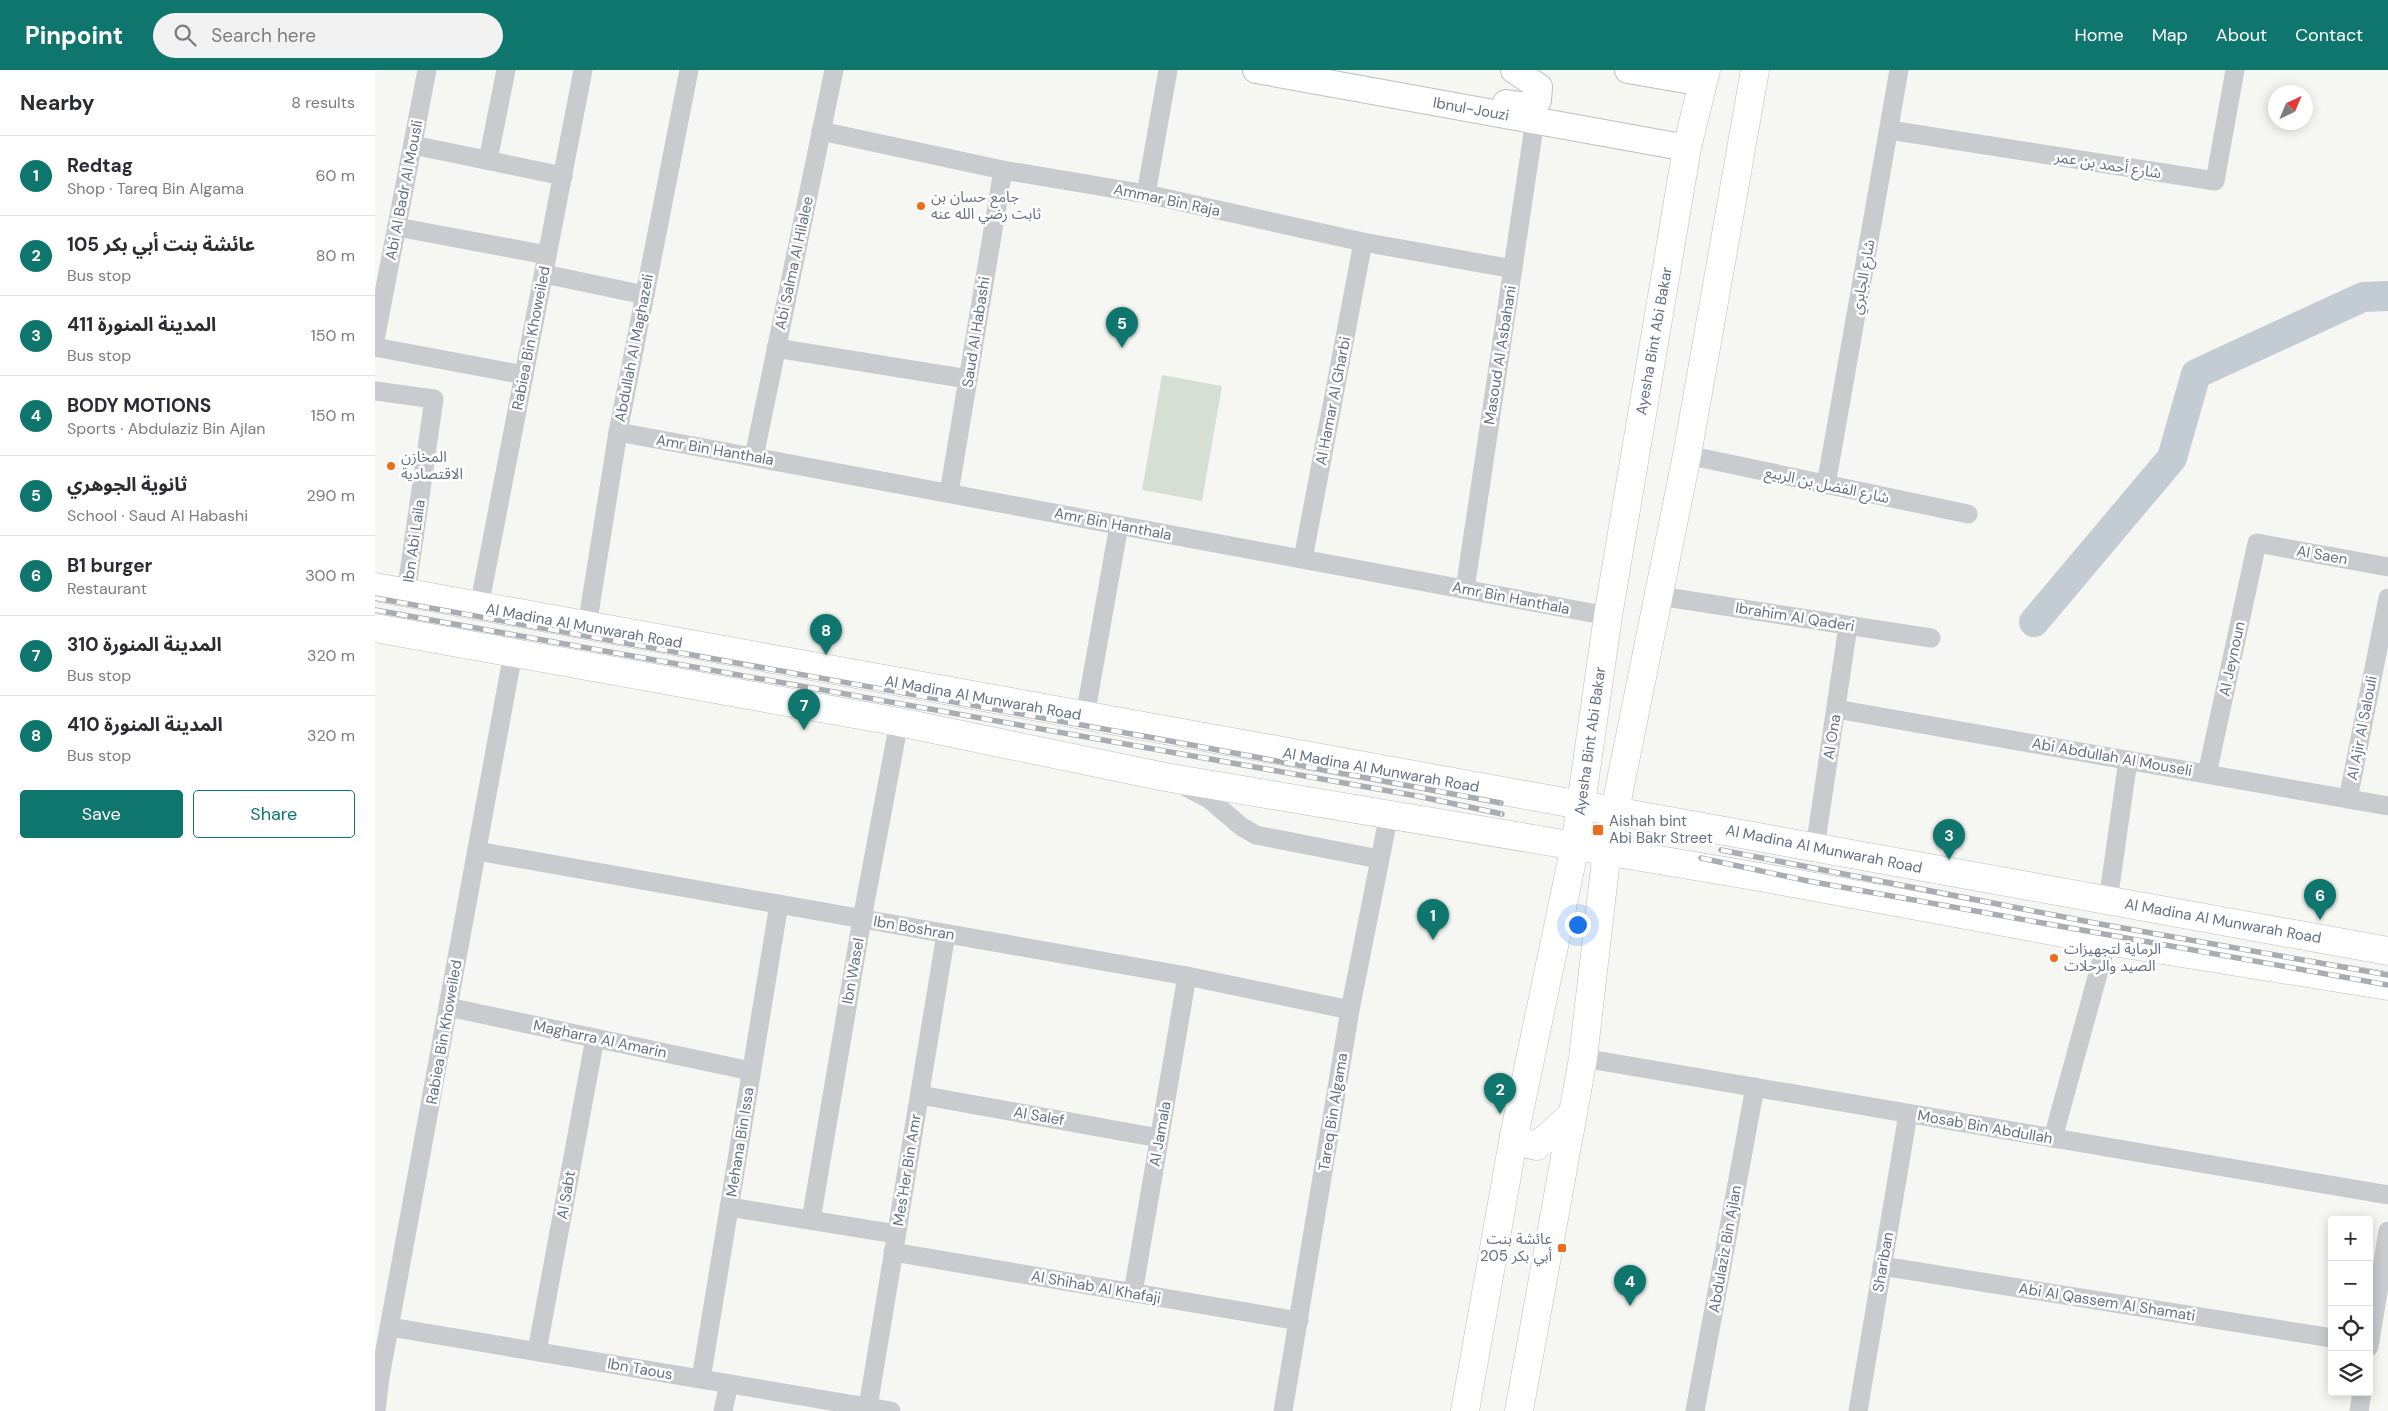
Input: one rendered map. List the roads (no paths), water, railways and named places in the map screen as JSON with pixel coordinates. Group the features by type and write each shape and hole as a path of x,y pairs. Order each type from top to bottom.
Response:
{"main road":[{"path":"1519,1411 1583,1058 1607,850 1617,810 1687,455 1755,70"},
{"name":"Ayesha Bint Abi Bakar","path":"1465,1411 1514,1136 1575,846 1608,616 1687,148 1705,77"},
{"name":"Al Madina Al Munwarah Road","path":"375,588 1582,806 1617,810 1815,848 2388,951"},
{"path":"375,628 899,722 1165,777 1607,850 2107,941 2388,986"},
{"path":"1514,1136 1524,1143 1537,1146 1572,1115"}],"street":[{"name":"Abi Al Badr Al Mousli","path":"375,340 427,70"},
{"path":"488,160 506,70"},
{"name":"Rabiea Bin Khoweiled","path":"479,607 583,70"},
{"name":"Abdullah Al Maghazeli","path":"587,626 618,432 689,70"},
{"name":"Abi Salma Al Hilalee","path":"754,457 834,70"},
{"path":"1146,194 1168,70"},
{"name":"Ibnul-Jouzi","path":"1256,70 1687,148"},
{"path":"1431,102 1457,95 1534,107 1538,100 1539,87 1514,70"},
{"path":"1628,70 1705,77"},
{"name":"شارع الجابري","path":"1826,485 1899,70"},
{"name":"شارع أحمد بن عمر","path":"1889,130 2215,181 2235,70"},
{"name":"Masoud Al Asbahani","path":"1465,589 1535,120"},
{"name":"Ammar Bin Raja","path":"821,131 1003,170 1146,194 1363,242 1513,269"},
{"path":"413,145 563,176"},
{"name":"Saud Al Habashi","path":"949,493 1003,170"},
{"path":"397,227 547,255"},
{"name":"Al Hamar Al Gharbi","path":"1303,559 1363,242"},
{"path":"544,274 645,295"},
{"path":"375,348 524,375"},
{"path":"777,348 968,378"},
{"name":"Ibn Abi Laila","path":"375,391 434,399 406,594"},
{"name":"Amr Bin Hanthala","path":"618,432 1608,616"},
{"name":"شارع الفضل بن الربيع","path":"1687,455 1968,514"},
{"path":"1085,716 1119,525"},
{"name":"Al Saen","path":"2257,543 2388,567"},
{"name":"Al Jeynoun","path":"2207,774 2257,543"},
{"name":"Ibrahim Al Qaderi","path":"1659,596 1931,638"},
{"name":"Al Ajir Al Salouli","path":"2349,799 2388,598"},
{"name":"Al Ona","path":"1815,848 1848,626"},
{"name":"Rabiea Bin Khoweiled","path":"376,1411 378,1377 390,1327 513,653"},
{"name":"Abi Abdullah Al Mouseli","path":"1836,709 2388,806"},
{"name":"Ibn Wasel","path":"811,1220 861,919 899,722"},
{"path":"2108,901 2129,760"},
{"path":"1165,777 1209,799 1242,827 1256,835 1379,859"},
{"name":"Tareq Bin Algama","path":"1283,1411 1350,1010 1389,814"},
{"name":"Ibn Boshran","path":"477,851 1187,976 1350,1010"},
{"name":"Mehana Bin Issa","path":"701,1379 779,904"},
{"name":"Mes'Her Bin Amr","path":"867,1407 947,934"},
{"path":"2053,1138 2107,941"},
{"name":"Al Jamala","path":"1133,1293 1187,976"},
{"name":"Magharra Al Amarin","path":"448,1007 751,1071"},
{"name":"Al Sabt","path":"537,1352 595,1038"},
{"name":"Mosab Bin Abdullah","path":"1583,1058 2388,1196"},
{"name":"Abdulaziz Bin Ajlan","path":"1695,1411 1755,1087"},
{"name":"Al Salef","path":"919,1095 1159,1138"},
{"name":"Shariban","path":"1858,1411 1908,1114"},
{"name":"Al Shihab Al Khafaji","path":"729,1207 811,1220 895,1243 1133,1293 1299,1321"},
{"path":"2373,1321 2388,1231"},
{"name":"Abi Al Qassem Al Shamati","path":"1882,1266 2328,1337"},
{"name":"Ibn Taous","path":"390,1327 891,1411"},
{"path":"723,1411 729,1384"},
{"path":"2359,1411 2361,1396"}],"waterway":[{"path":"2034,622 2172,458 2196,374 2363,297 2388,296"}],"railway":[{"path":"375,598 1154,738 1501,803"},
{"path":"375,610 1417,796 1502,814"},
{"path":"1721,850 2100,924 2388,975"},
{"path":"1701,858 1808,881 2388,985"}],"place":[{"name":"جامع حسان بن ثابت رضي الله عنه","path":"921,206"},
{"name":"ثانوية الجوهري","path":"1122,348"},
{"name":"المخازن الاقتصادية","path":"391,466"},
{"name":"المدينة المنورة 410","path":"826,655"},
{"name":"المدينة المنورة 310","path":"804,730"},
{"name":"Aishah bint Abi Bakr Street","path":"1598,830"},
{"name":"المدينة المنورة 411","path":"1949,860"},
{"name":"B1 burger","path":"2320,920"},
{"name":"Redtag","path":"1433,940"},
{"name":"الرماية لتجهيزات الصيد والرحلات","path":"2054,958"},
{"name":"عائشة بنت أبي بكر 105","path":"1500,1114"},
{"name":"عائشة بنت أبي بكر 205","path":"1562,1248"},
{"name":"BODY MOTIONS","path":"1630,1306"}]}
